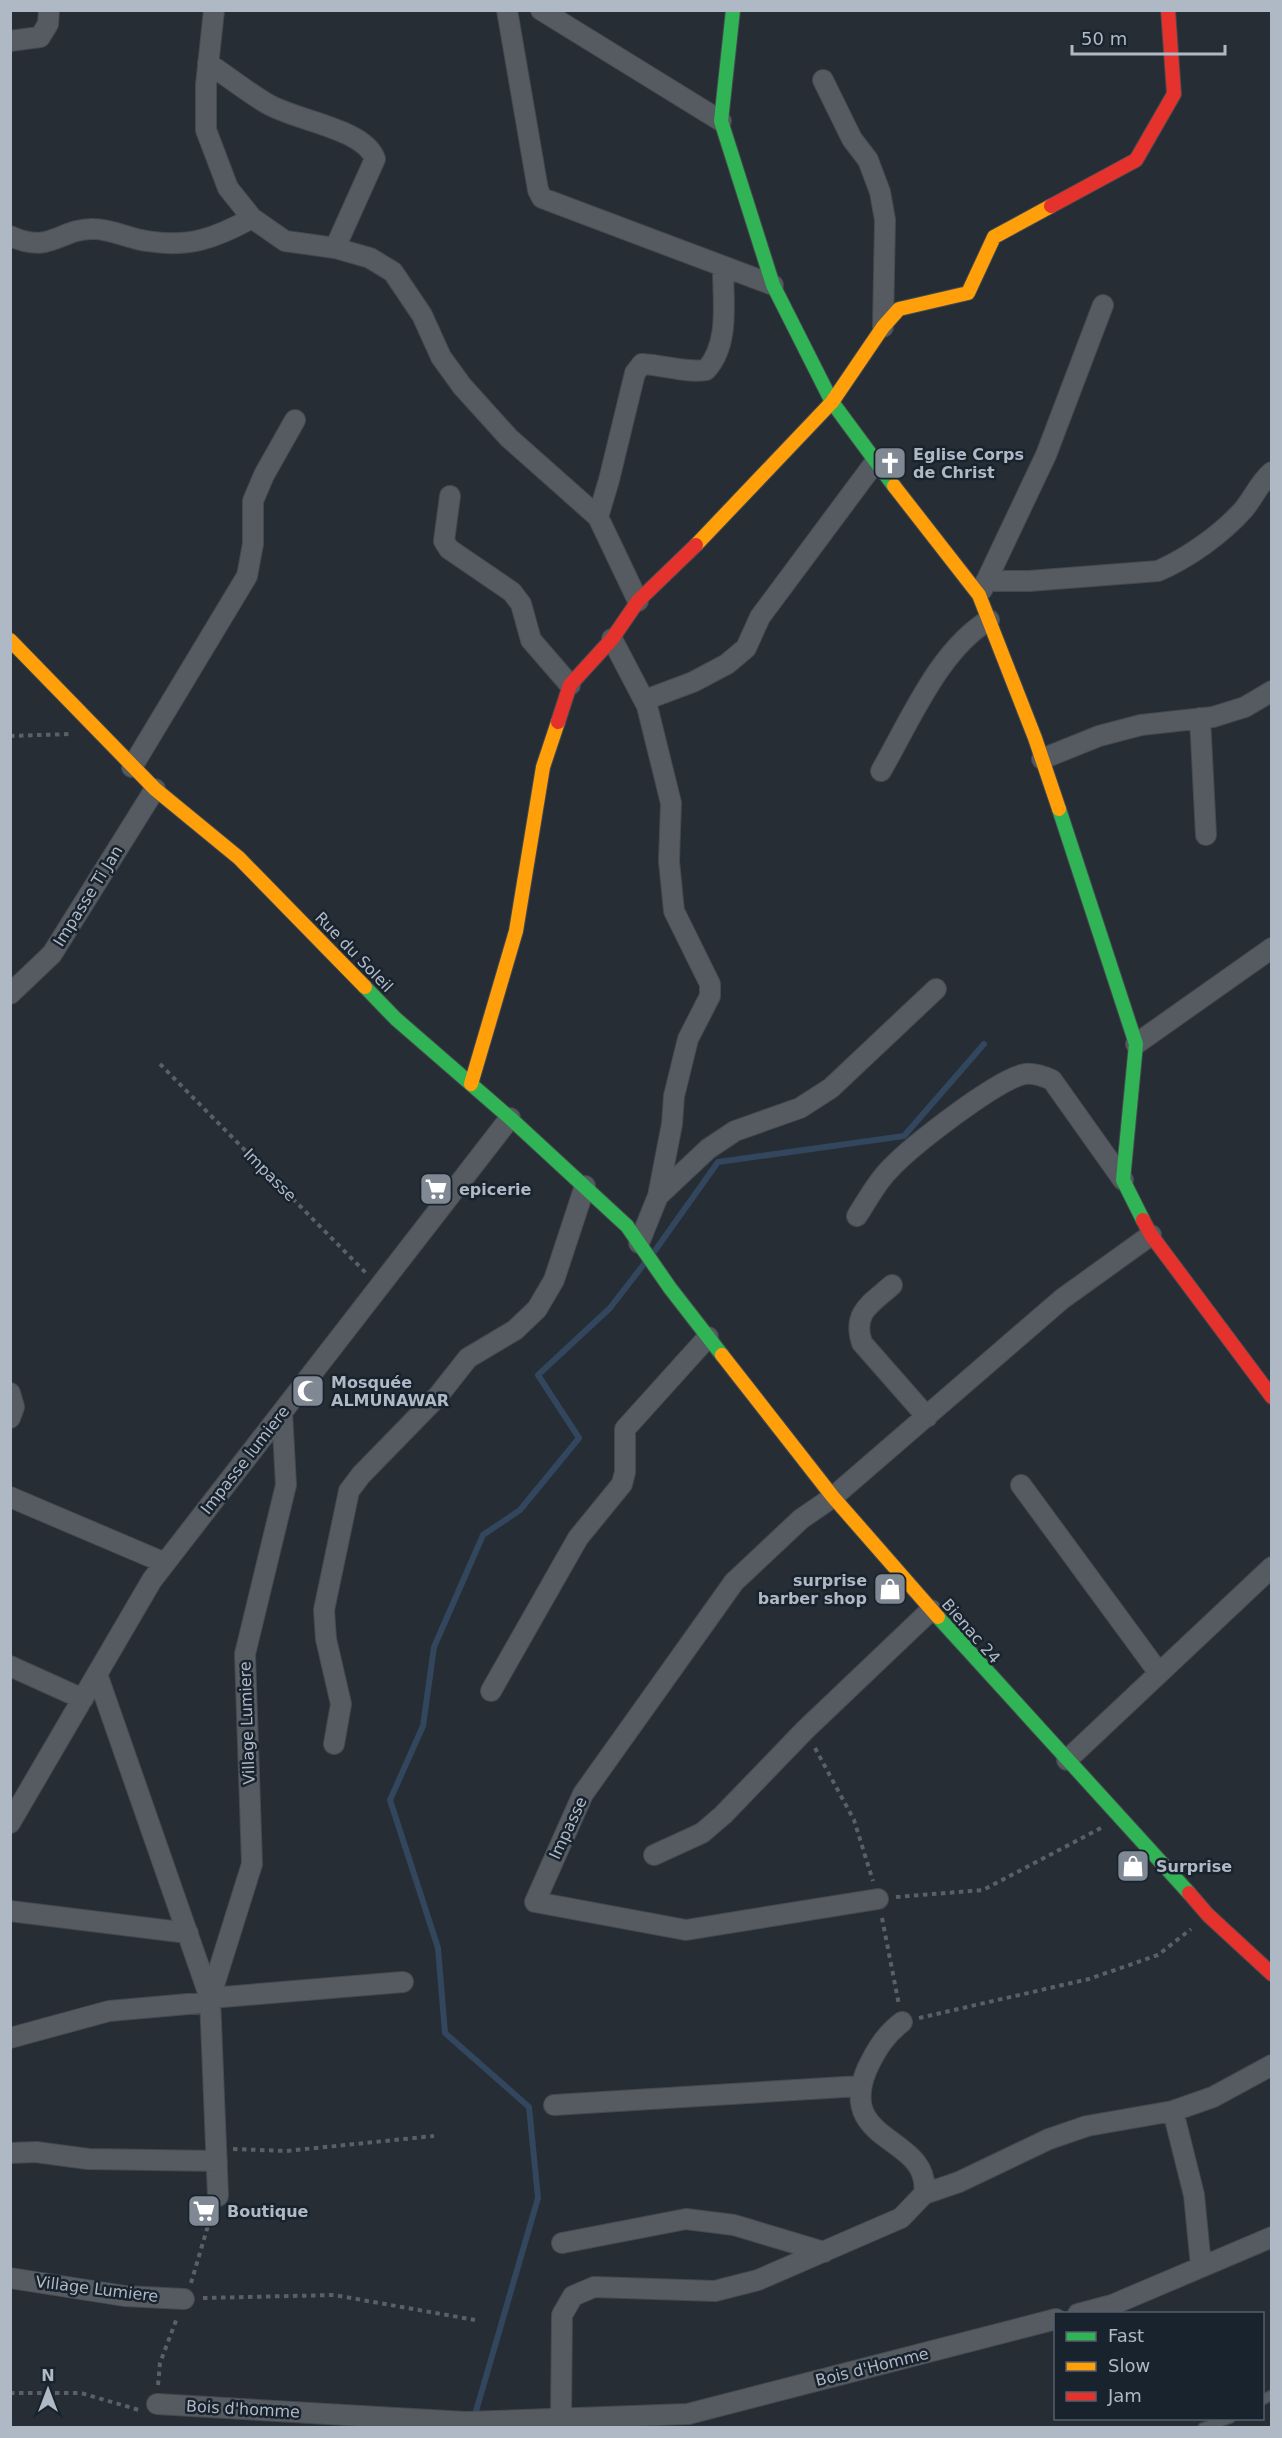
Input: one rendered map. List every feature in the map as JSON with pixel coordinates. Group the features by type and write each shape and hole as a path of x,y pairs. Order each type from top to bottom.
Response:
{"street":[{"path":"10,41 40,37 48,24 49,10"},
{"path":"214,10 208,63 206,130 228,188 252,218 285,241 335,248 370,258 393,272 422,315 441,357 462,386 509,438 598,517 638,601"},
{"path":"507,10 538,190 542,198 772,285"},
{"path":"541,10 721,121"},
{"path":"733,10 721,121 772,285 832,402 876,461 983,588 989,620 1042,759 1136,1044 1123,1180"},
{"path":"471,1084 516,930 543,767 570,685 612,639 638,601 678,564 832,402 883,327 900,309 968,293 994,237 1136,160 1174,94 1168,10"},
{"path":"208,63 267,104 299,119 348,133 372,149 375,159 335,248"},
{"path":"823,80 852,139 867,160 880,192 885,220 883,327"},
{"path":"10,236 25,242 42,244 93,229 148,242 193,242 217,237 252,218"},
{"path":"598,517 635,372 642,364 678,367 692,372 706,370 716,359 723,331 723,268"},
{"path":"983,588 1046,455 1102,305"},
{"path":"132,767 248,576 253,544 253,501 264,475 295,420"},
{"path":"645,700 693,682 727,664 746,648 760,617 876,461"},
{"path":"983,588 1029,580 1158,571 1177,563 1227,526 1245,508 1260,484 1272,472"},
{"path":"450,496 444,541 449,549 512,592 520,604 531,640 570,685"},
{"path":"881,771 944,661 970,631 989,620"},
{"path":"612,639 645,700 671,803 669,861 674,911 710,984 710,996 688,1039 678,1077 658,1196 639,1243"},
{"name":"Rue du Soleil","path":"10,640 132,767 155,789 239,858 396,1018 510,1118 627,1226 670,1288"},
{"path":"1042,759 1099,736 1141,725 1200,718 1245,707 1272,691"},
{"path":"1200,718 1206,835"},
{"name":"Impasse Ti Jan","path":"10,994 52,954 155,789"},
{"path":"1136,1044 1272,948"},
{"path":"658,1196 708,1149 735,1131 800,1108 831,1088 936,988"},
{"path":"857,1216 887,1172 916,1144 1010,1080 1024,1074 1039,1074 1052,1080 1123,1180 1151,1235 1271,1396"},
{"name":"Impasse lumiere","path":"10,1824 152,1580 510,1118"},
{"path":"334,1744 341,1704 326,1639 324,1610 344,1508 350,1491 361,1475 438,1396 468,1358 515,1330 537,1310 554,1281 585,1186"},
{"path":"833,1497 1062,1299 1151,1235"},
{"path":"892,1285 860,1314 857,1328 862,1343 927,1417"},
{"name":"Bienac 24","path":"670,1288 833,1497 999,1688 1120,1815 1208,1915 1272,1974"},
{"path":"491,1692 578,1538 622,1484 626,1472 625,1428 708,1337"},
{"path":"10,1394 14,1407 10,1418"},
{"name":"Village Lumiere","path":"210,2000 252,1864 245,1654 286,1485 282,1412"},
{"path":"1021,1485 1159,1673"},
{"path":"10,1497 165,1563"},
{"name":"Impasse","path":"833,1497 801,1519 734,1582 583,1794 535,1902 686,1930 878,1899"},
{"path":"1067,1760 1159,1673 1268,1578"},
{"path":"654,1855 702,1833 805,1730 931,1610"},
{"path":"10,1665 83,1699"},
{"name":"Village Lumiere","path":"97,1674 210,2000 218,2196"},
{"path":"10,1911 188,1933"},
{"path":"10,2038 109,2012 404,1982"},
{"path":"902,2022 889,2032 875,2050 860,2086 861,2110 881,2134 898,2145 920,2167 926,2179 924,2194"},
{"path":"561,2417 562,2315 573,2296 594,2287 715,2291 758,2280 901,2218 924,2194 959,2182 1048,2139 1087,2126 1173,2111 1213,2097 1272,2065"},
{"path":"554,2105 860,2086"},
{"path":"1173,2111 1194,2194 1201,2266"},
{"path":"10,2153 36,2152 88,2159 217,2161"},
{"path":"562,2243 686,2220 734,2225 824,2252"},
{"path":"1082,2312 1112,2305 1272,2237"},
{"name":"Village Lumiere","path":"10,2278 125,2296 184,2299"},
{"name":"Bois d'Homme","path":"687,2421 1054,2320"},
{"name":"Bois d'homme","path":"152,2408 465,2422 561,2417 687,2421"}],"lane":[{"path":"1203,2427 1224,2420"}],"path":[{"path":"10,736 99,733"},
{"name":"Impasse","path":"160,1064 380,1286"},
{"path":"805,1730 854,1820 878,1899 902,2022 1089,1979 1119,1969 1158,1955 1208,1915"},
{"path":"878,1899 983,1890 1098,1831 1120,1815"},
{"path":"184,2299 261,2295 334,2295 475,2320"},
{"path":"10,2393 81,2393 152,2408"}],"waterway":[{"path":"654,1252 718,1162 904,1136 984,1044"},
{"path":"474,2418 538,2198 529,2107 445,2033 438,1948 390,1800 423,1726 434,1647 483,1535 520,1510 579,1438 538,1375 610,1308 644,1264"}],"traffic: fast":[{"path":"733,10 721,121 773,285 832,402 894,486"},
{"path":"1059,809 1136,1044 1123,1180 1143,1220"},
{"path":"365,987 396,1019 510,1118 627,1226 670,1288 722,1355"},
{"path":"938,1617 1189,1893"}],"traffic: slow":[{"path":"696,545 832,402 883,327 899,309 968,293 994,237 1051,206"},
{"path":"894,486 979,595 1035,738 1059,809"},
{"path":"10,640 155,789 239,858 365,987"},
{"path":"471,1084 516,931 543,767 558,722"},
{"path":"722,1355 833,1497 938,1617"}],"traffic: jam":[{"path":"1051,206 1136,160 1174,94 1168,10"},
{"path":"558,722 570,685 612,639 638,601 696,545"},
{"path":"1143,1220 1151,1235 1272,1397"},
{"path":"1189,1893 1208,1915 1272,1974"}],"place":[{"name":"Eglise Corps de Christ","path":"890,463"},
{"name":"epicerie","path":"436,1189"},
{"name":"Mosquée ALMUNAWAR","path":"308,1391"},
{"name":"surprise barber shop","path":"890,1589"},
{"name":"Surprise","path":"1133,1866"},
{"name":"Boutique","path":"204,2211"}]}
